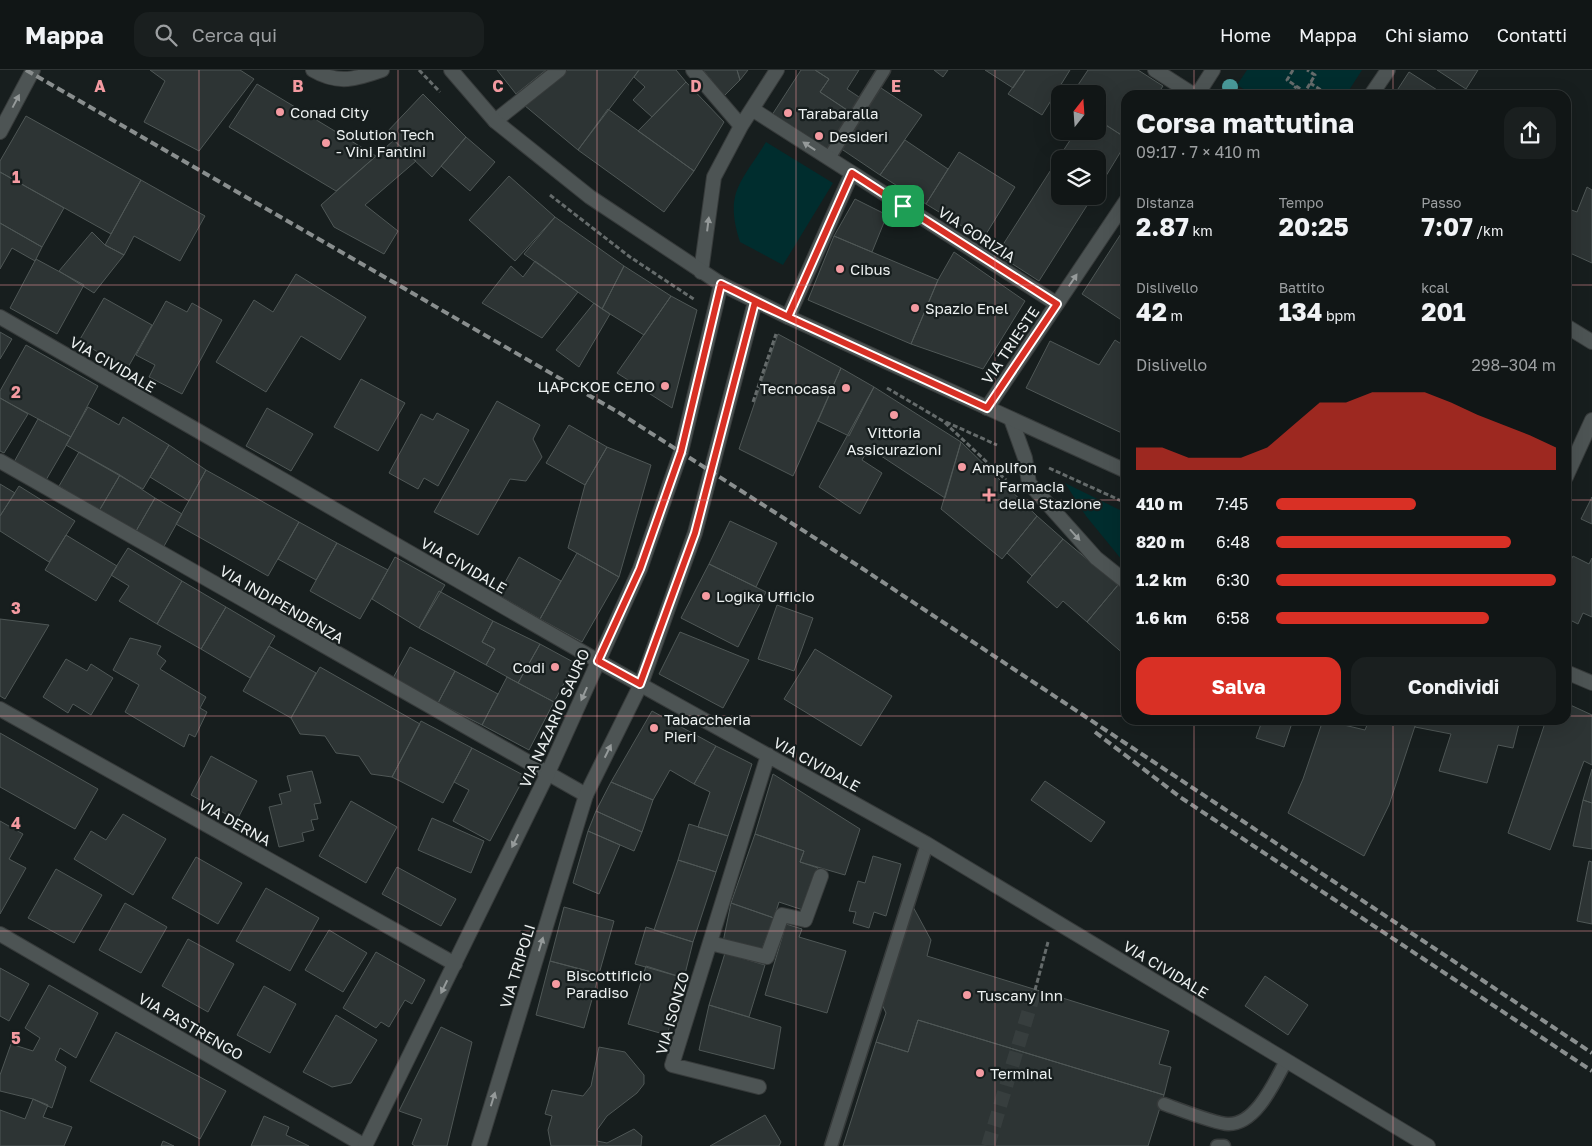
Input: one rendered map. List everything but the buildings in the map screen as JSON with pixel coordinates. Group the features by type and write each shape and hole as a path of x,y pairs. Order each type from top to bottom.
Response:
{"street":[{"path":"0,132 33,70"},
{"path":"313,70 336,80 356,80 382,70"},
{"path":"451,70 495,121 590,197 721,284 755,302 1121,469"},
{"path":"495,121 559,70"},
{"path":"693,70 741,126"},
{"path":"701,272 714,177 741,126 777,70"},
{"path":"1155,70 1187,90"},
{"path":"1199,90 1213,70"},
{"path":"1374,90 1388,70"},
{"name":"VIA GORIZIA","path":"752,110 1057,304"},
{"path":"788,317 852,173"},
{"name":"VIA TRIESTE","path":"987,408 1121,208"},
{"name":"VIA NAZARIO SAURO","path":"365,1146 547,775 640,569 681,452 721,284"},
{"path":"586,795 640,684 695,533 755,302"},
{"name":"VIA CIVIDALE","path":"0,318 598,661 926,844 1428,1146"},
{"path":"1571,329 1592,342"},
{"path":"1012,419 1025,458 1029,483 1096,558 1121,578"},
{"path":"1571,466 1592,420"},
{"name":"VIA INDIPENDENZA","path":"0,461 547,775 586,795"},
{"path":"1571,674 1592,683"},
{"name":"VIA DERNA","path":"0,709 455,964"},
{"name":"VIA ISONZO","path":"759,1087 672,1065 768,755"},
{"name":"VIA TRIPOLI","path":"479,1146 586,795"},
{"path":"710,943 767,957 782,915 804,920 821,876"},
{"name":"VIA PASTRENGO","path":"0,934 365,1146"}],"lane":[{"path":"829,158 884,70"},
{"path":"831,1146 926,844"},
{"path":"1164,1104 1228,1124 1245,1118 1262,1104 1286,1060"},
{"path":"1217,1146 1224,1146"}],"path":[{"path":"419,70 429,83"},
{"path":"1306,90 1315,75 1307,70"},
{"path":"1292,71 1287,80 1302,90"},
{"path":"1310,83 1321,90"},
{"path":"1293,90 1296,86"},
{"path":"885,387 943,421 1011,485"},
{"path":"1035,990 1054,921"}],"shaded area":[{"path":"1247,70 1362,70 1349,90 1245,90 1237,85"},
{"path":"766,142 833,183 783,265 740,242 735,225 735,199 738,189"},
{"path":"1065,483 1121,511 1121,559 1086,516"}],"tunnel":[{"path":"988,1146 1035,990"}],"railway":[{"path":"26,70 618,412 857,565 1592,1053"},
{"path":"1095,732 1180,797 1592,1071"}],"place":[{"name":"Conad City","path":"280,112"},
{"name":"Tarabaralla","path":"788,113"},
{"name":"Desideri","path":"819,136"},
{"name":"Solution Tech - Vini Fantini","path":"326,143"},
{"name":"Cibus","path":"840,269"},
{"name":"Spazio Enel","path":"915,308"},
{"name":"ЦАРСКОЕ СЕЛО","path":"665,386"},
{"name":"Tecnocasa","path":"846,388"},
{"name":"Vittoria Assicurazioni","path":"894,415"},
{"name":"Amplifon","path":"962,467"},
{"name":"Farmacia della Stazione","path":"989,495"},
{"name":"Logika Ufficio","path":"706,596"},
{"name":"Codi","path":"555,667"},
{"name":"Tabaccheria Pieri","path":"654,728"},
{"name":"Biscottificio Paradiso","path":"556,984"},
{"name":"Tuscany Inn","path":"967,995"},
{"name":"Terminal","path":"980,1073"}],"route":[{"path":"852,173 903,206 1057,304 1004,384 987,408 755,302 695,533 640,684 598,661 640,569 681,452 721,284 788,317 852,173"}]}
